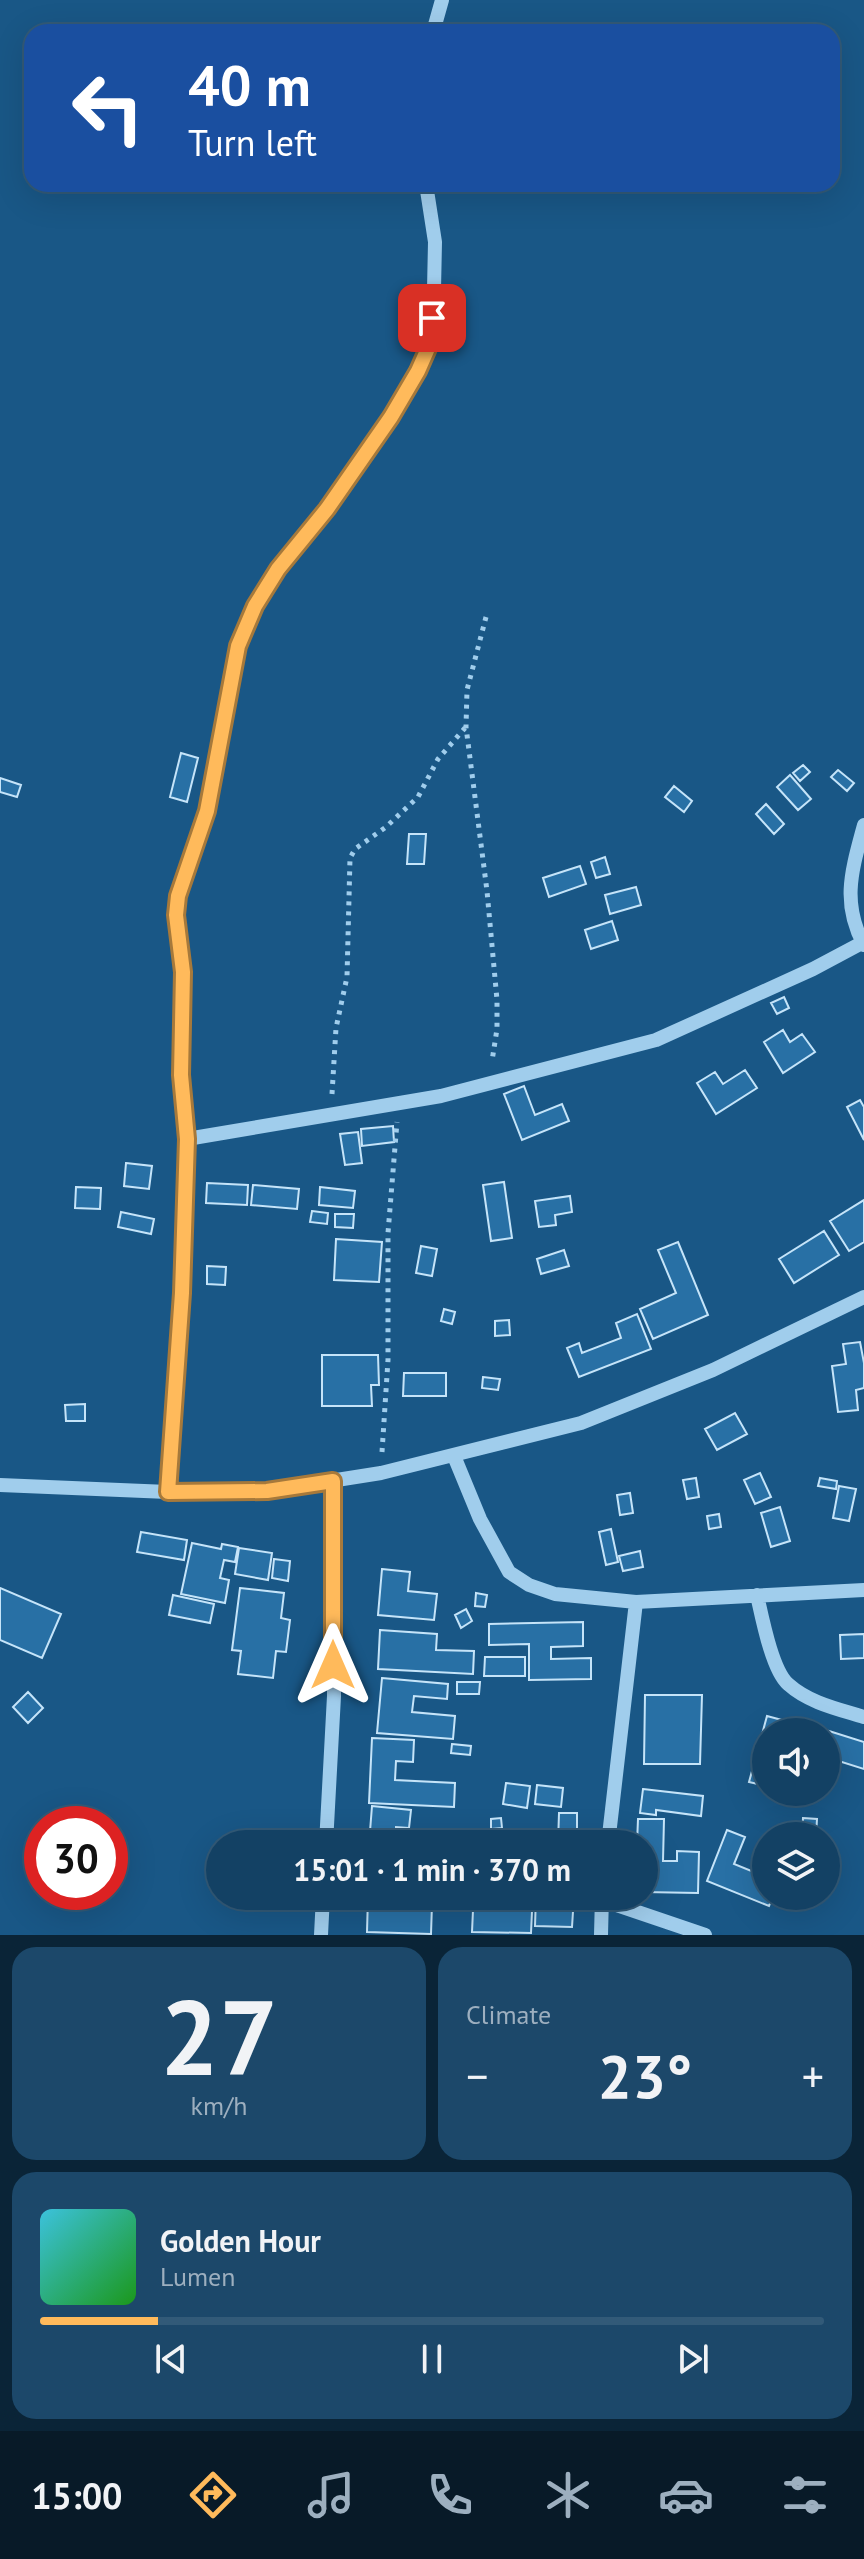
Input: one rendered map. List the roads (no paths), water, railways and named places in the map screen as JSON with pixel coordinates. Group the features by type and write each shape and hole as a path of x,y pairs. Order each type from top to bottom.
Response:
{"street":[{"path":"435,24 442,0"},
{"path":"168,1492 182,1293 187,1139 181,1075 183,972 176,915 178,896 207,811 238,646 255,606 278,569 327,509 391,417 418,371 433,337 435,242 427,192"},
{"path":"187,1139 399,1104 487,1085 656,1040 813,969 863,944 852,916 849,894 864,825"},
{"path":"0,1485 168,1492 267,1491 381,1473 581,1423 713,1370 864,1297"},
{"path":"454,1456 480,1519 509,1572 529,1585 555,1594 636,1602 864,1590"},
{"path":"327,1830 334,1696 333,1481"},
{"path":"757,1595 769,1645 786,1682 812,1700 864,1717"},
{"path":"610,1830 636,1602"},
{"path":"321,1935 322,1910"},
{"path":"601,1935 602,1910"},
{"path":"635,1910 705,1935"}]}
